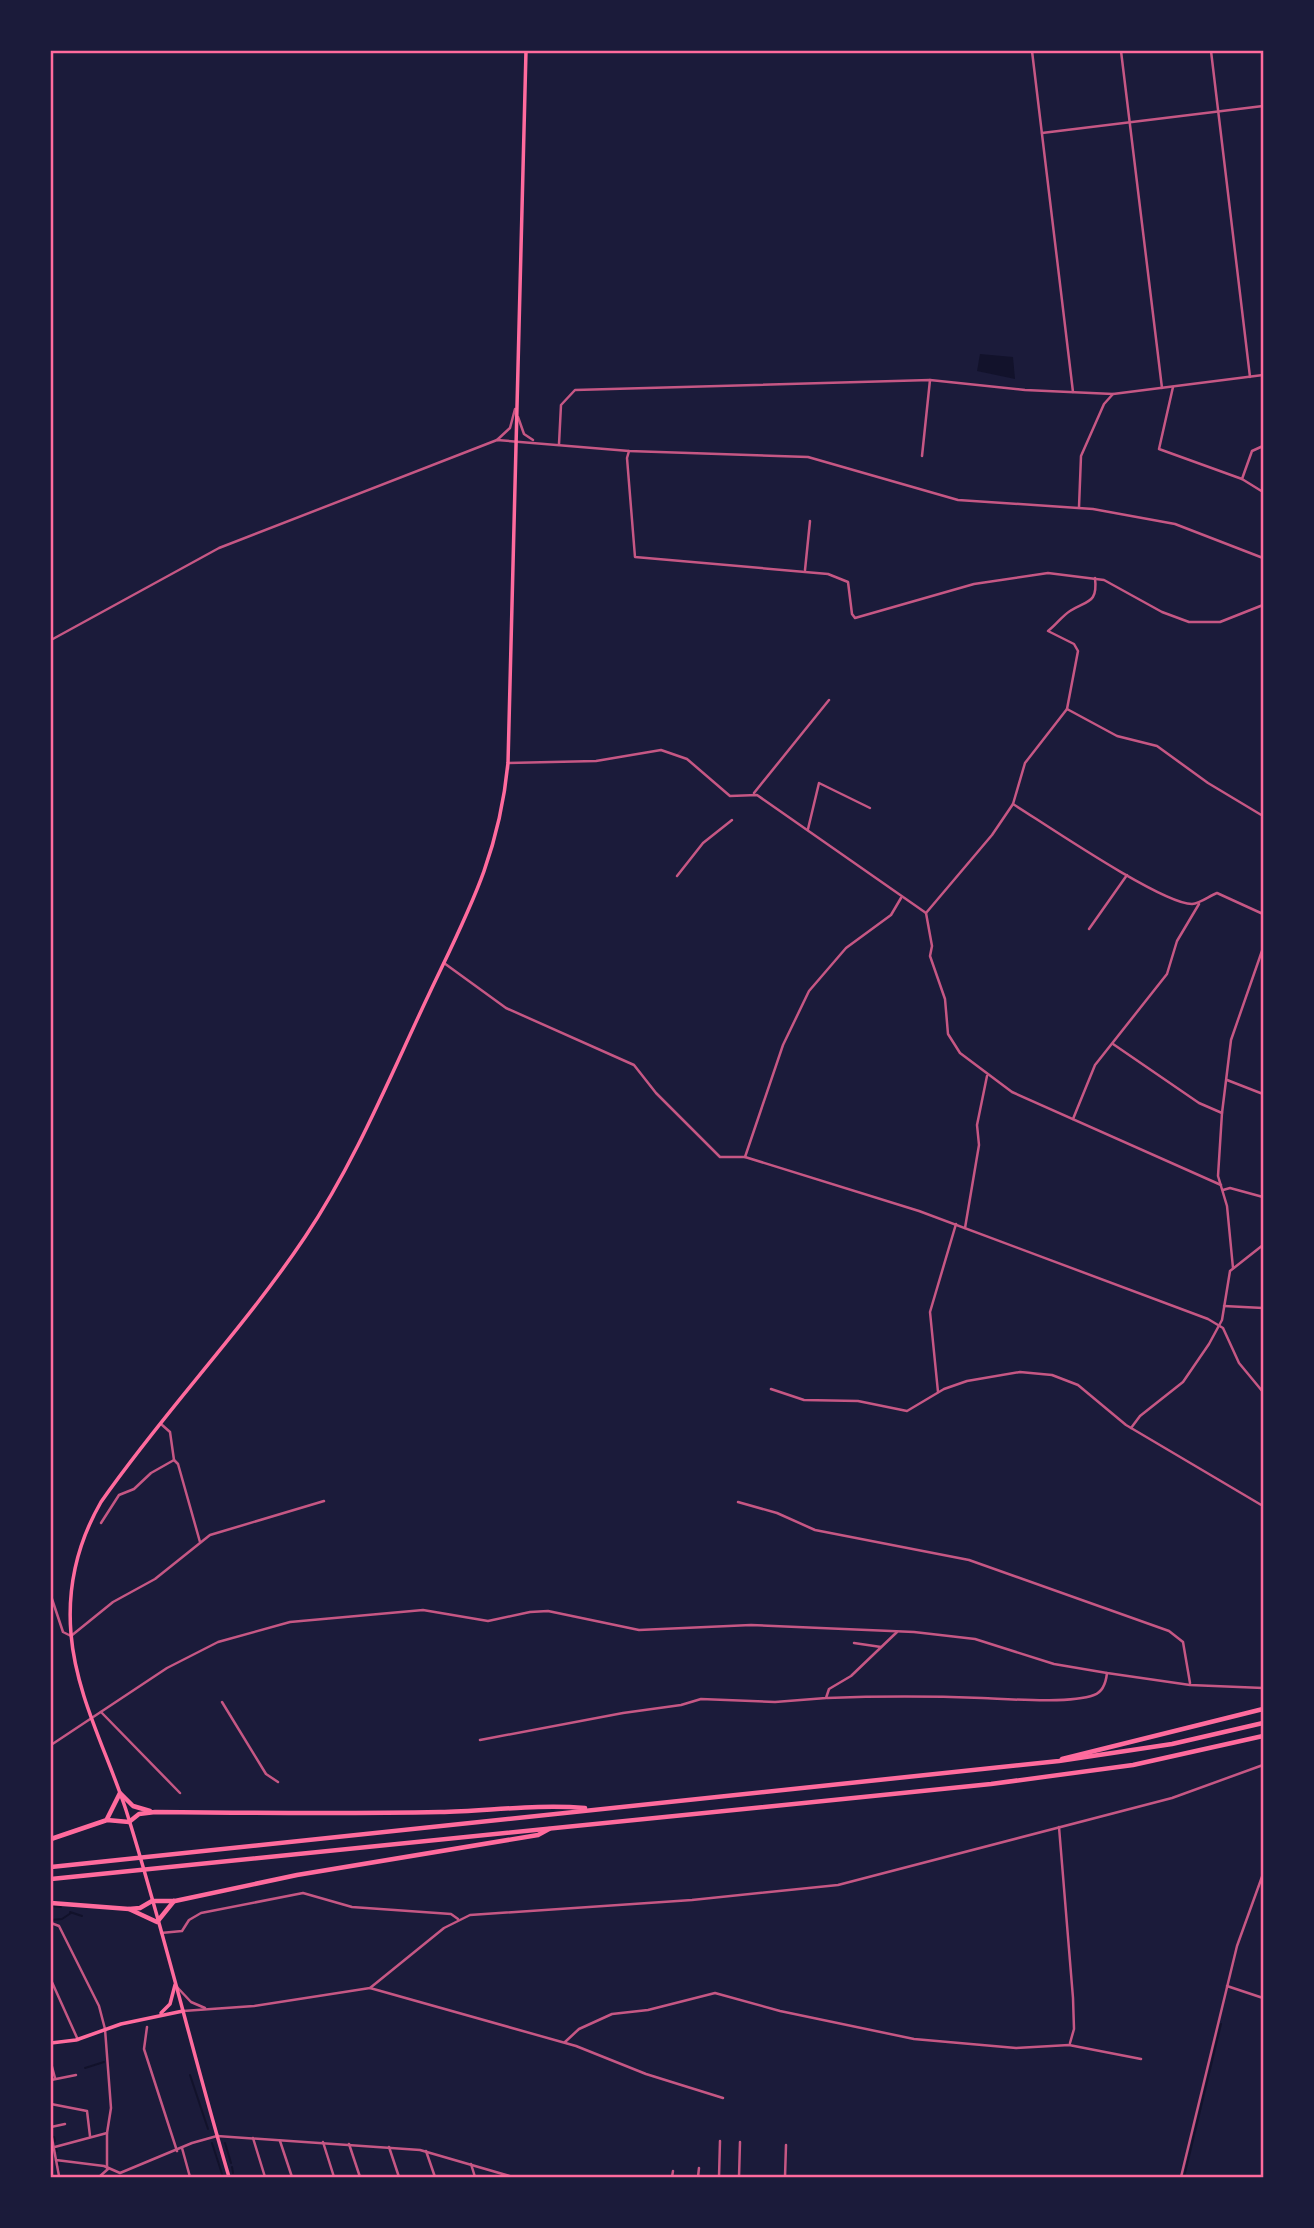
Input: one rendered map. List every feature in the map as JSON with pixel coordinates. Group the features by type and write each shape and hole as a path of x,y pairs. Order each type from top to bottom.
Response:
{"highway":[{"path":"1059,1761 1071,1755 1263,1709"},
{"path":"51,1867 1059,1761 1172,1744 1263,1723"},
{"path":"51,1879 1091,1772 1176,1758 1263,1738"},
{"path":"107,1820 120,1793 133,1806 155,1812"},
{"path":"51,1839 107,1820 129,1822 139,1814 155,1812 385,1813 494,1811 554,1805 596,1809"},
{"path":"51,1903 141,1908 152,1901 175,1901 297,1875 538,1835 552,1828"},
{"path":"129,1909 158,1922 175,1901"}],"main road":[{"path":"229,2177 129,1822 91,1718 71,1636 72,1588 87,1530 109,1491 280,1273 322,1212 444,963 489,864 503,808 508,763 526,51"},
{"path":"158,2015 170,2004 176,1985"},
{"path":"51,2043 78,2040 105,2029 183,2011"}],"street":[{"path":"1032,51 1073,393"},
{"path":"1121,51 1162,388"},
{"path":"1211,51 1250,377"},
{"path":"1042,133 1263,106"},
{"path":"559,444 561,405 575,390 930,380 1113,394 1263,375"},
{"path":"922,456 930,380"},
{"path":"1172,387 1159,449 1242,479 1263,492"},
{"path":"1079,508 1081,456 1104,404 1113,394"},
{"path":"51,640 219,548 497,439 510,428 515,409"},
{"path":"515,409 524,434 536,442"},
{"path":"497,439 629,451 808,457 958,500 1079,508 1188,527 1263,558"},
{"path":"1242,479 1252,451 1263,446"},
{"path":"629,451 627,458 635,557 805,570 844,579 850,588 852,614 862,618 907,602 974,584 1048,573 1095,578 1189,622 1220,622 1263,605"},
{"path":"805,570 810,521"},
{"path":"926,914 992,835 1013,804 1022,770 1067,709 1078,651 1074,645 1048,631 1070,611 1090,601 1096,590 1095,578"},
{"path":"752,796 829,700"},
{"path":"1067,709 1117,736 1157,746 1208,783 1263,816"},
{"path":"508,763 596,761 661,750 687,758 730,796 757,795 873,873 901,898 926,914 932,946 930,956 945,999 948,1034 960,1053 987,1076 1012,1092 1221,1185"},
{"path":"808,829 819,783 870,808"},
{"path":"1013,804 1127,875 1179,901 1200,902 1217,893 1263,914"},
{"path":"677,876 703,843 732,820"},
{"path":"1090,929 1127,875"},
{"path":"745,1157 783,1045 809,991 846,948 891,915 901,898"},
{"path":"1073,1119 1095,1065 1167,974 1177,941 1200,902"},
{"path":"1233,1268 1223,1190 1218,1176 1222,1113 1234,1028 1263,948"},
{"path":"444,963 506,1008 634,1065 656,1093 720,1157 745,1157 956,1224 1077,1268 1220,1325 1239,1363 1263,1392"},
{"path":"1113,1044 1199,1103 1222,1113"},
{"path":"965,1228 979,1145 977,1125 987,1076"},
{"path":"1226,1079 1263,1094"},
{"path":"1223,1190 1230,1188 1263,1197"},
{"path":"939,1392 930,1312 956,1224"},
{"path":"1131,1429 1140,1416 1187,1377 1220,1325 1229,1275 1233,1268 1263,1245"},
{"path":"1224,1306 1263,1308"},
{"path":"771,1389 804,1400 858,1401 907,1412 939,1392 958,1384 998,1375 1045,1373 1078,1385 1131,1429 1263,1506"},
{"path":"160,1424 170,1432 174,1460 178,1464 192,1507 200,1542"},
{"path":"101,1523 119,1495 134,1489 151,1474 174,1460"},
{"path":"51,1597 63,1632 71,1636 113,1602 155,1579 200,1542 218,1532 284,1515 324,1501"},
{"path":"738,1502 822,1531 969,1560 1169,1631 1183,1642 1190,1685"},
{"path":"51,1578 51,1584"},
{"path":"51,1745 201,1648 254,1630 304,1621 433,1610 470,1619 494,1621 540,1611 639,1630 674,1631 751,1625 897,1632 975,1639 1054,1664 1190,1685 1263,1688"},
{"path":"826,1698 829,1689 851,1676 897,1632"},
{"path":"854,1643 881,1647"},
{"path":"480,1740 681,1705 701,1699 775,1702 896,1695 1078,1698 1097,1694 1104,1686 1107,1673"},
{"path":"222,1702 266,1774 278,1783"},
{"path":"101,1712 180,1793"},
{"path":"370,1988 458,1919 479,1913 692,1900 838,1885 1172,1798 1263,1765"},
{"path":"1059,1828 1073,2002 1074,2029 1069,2045"},
{"path":"1181,2177 1244,1921 1263,1874"},
{"path":"161,1933 182,1931 189,1920 206,1912 303,1894 352,1907 451,1914 458,1919"},
{"path":"51,1923 60,1926 99,2006 105,2029 111,2108 107,2133 108,2169 99,2177"},
{"path":"51,1980 78,2040"},
{"path":"176,1985 191,2002 208,2009"},
{"path":"1227,1986 1263,1998"},
{"path":"183,2011 254,2006 370,1988 565,2042 646,2074 723,2098"},
{"path":"565,2042 579,2029 612,2014 648,2010 715,1993 780,2011 915,2039 1016,2048 1069,2045 1141,2059"},
{"path":"147,2027 144,2049 177,2151"},
{"path":"51,2063 53,2079 63,2080 76,2075"},
{"path":"51,2104 87,2111 90,2136"},
{"path":"51,2127 65,2124"},
{"path":"51,2133 59,2176"},
{"path":"52,2148 107,2133"},
{"path":"56,2160 102,2166 120,2173 217,2136 426,2151 513,2177"},
{"path":"253,2138 265,2177"},
{"path":"279,2140 292,2177"},
{"path":"719,2177 720,2141"},
{"path":"323,2142 334,2177"},
{"path":"739,2177 740,2142"},
{"path":"349,2144 360,2177"},
{"path":"785,2177 786,2145"},
{"path":"389,2147 398,2177"},
{"path":"182,2148 190,2177"},
{"path":"426,2151 435,2177"},
{"path":"471,2164 475,2177"},
{"path":"698,2177 699,2168"},
{"path":"673,2171 673,2177"},
{"path":"120,2173 122,2177"}],"shaded area":[{"path":"980,354 1013,357 1015,379 977,371"}],"waterway":[{"path":"51,1906 61,1907"},
{"path":"70,1912 82,1916"},
{"path":"51,1920 62,1919 71,1913"},
{"path":"1184,2177 1221,2024"},
{"path":"85,2068 104,2062"},
{"path":"190,2075 208,2129"},
{"path":"54,2137 55,2141"},
{"path":"212,2143 223,2177"},
{"path":"225,2143 231,2163"},
{"path":"232,2167 233,2173"}]}
